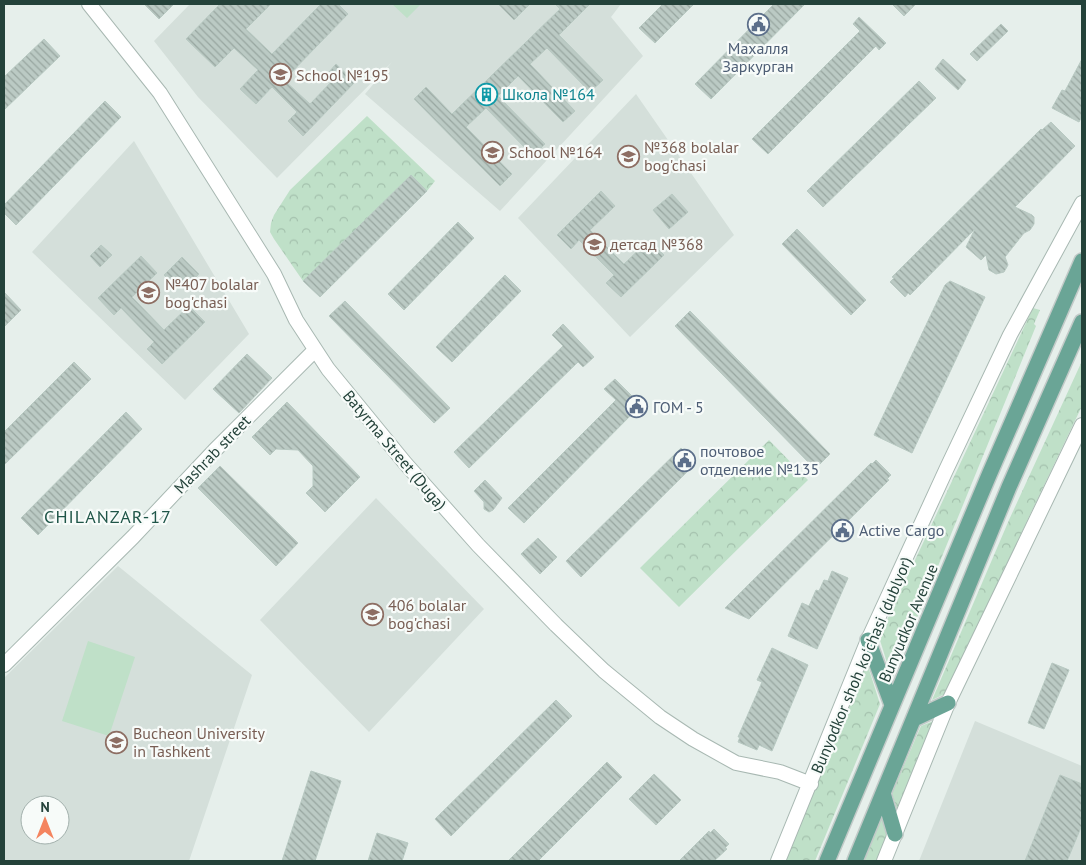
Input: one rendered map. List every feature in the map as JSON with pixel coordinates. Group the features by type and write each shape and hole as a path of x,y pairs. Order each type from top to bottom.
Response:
{"main road":[{"name":"Bunyudkor Avenue","path":"827,861 989,475 1082,261"},
{"path":"855,861 1008,488 1082,322"},
{"path":"868,640 892,705"},
{"path":"914,719 948,703"},
{"path":"883,794 895,834"}],"street":[{"name":"Batyrma Street (Duga)","path":"88,4 160,93 274,274 296,320 315,350 345,391 453,518 556,625 625,689 676,728 736,763 780,772 811,784"},
{"name":"Bunyodkor shoh koʻchasi (dublyor)","path":"778,861 811,784 868,640 946,470 1010,335 1082,203"},
{"name":"Mashrab street","path":"4,666 315,350"},
{"path":"884,861 948,703 1082,425"}],"shaded area":[{"path":"190,4 621,4 611,17 643,56 500,211 365,94 392,62 277,178 198,97 154,41"},
{"name":"№368 bolalar bog'chasi","path":"636,94 734,235 630,337 518,218"},
{"name":"№407 bolalar bog'chasi","path":"134,141 249,334 185,400 32,252"},
{"name":"406 bolalar bog'chasi","path":"376,498 484,609 369,732 260,620"},
{"name":"Bucheon University in Tashkent","path":"118,566 252,675 189,861 4,861 4,678"},
{"path":"975,721 1082,766 1082,861 919,861"}],"green space":[{"path":"392,4 421,4 407,18"},
{"path":"367,116 435,181 427,191 410,176 303,281 270,232 274,215 290,190"},
{"path":"1033,308 1040,310 1034,324 1036,326 892,679 879,637"},
{"path":"1082,361 1082,406 947,693 932,700 1009,520"},
{"path":"769,440 808,480 679,607 640,568"},
{"path":"88,641 135,657 109,736 62,721"},
{"path":"866,660 880,704 815,861 786,861"},
{"path":"936,720 897,810 892,793 921,726"},
{"path":"883,813 888,832 876,861 863,861"}],"building":[{"path":"144,4 174,4 159,19"},
{"path":"220,4 271,4 246,29 272,54 321,4 338,4 348,14 284,80 310,104 335,78 329,72 336,64 355,82 303,136 288,121 297,112 272,87 256,104 240,89 258,70 234,48 215,67 186,39"},
{"path":"498,4 530,4 514,20"},
{"name":"Школа №164","path":"555,4 590,4 559,35 603,80 590,92 547,48 530,64 575,111 563,122 518,76 498,96 545,144 533,156 486,108 466,127 512,174 500,186 414,99 426,87 452,114 560,9"},
{"path":"663,4 694,4 655,43 639,28"},
{"path":"774,4 805,4 711,99 695,84"},
{"path":"892,4 916,4 904,16"},
{"path":"859,17 886,43 879,50 876,46 768,154 752,139 860,31 853,24"},
{"path":"1001,24 1008,31 977,61 970,54"},
{"path":"44,39 60,56 4,110 4,77"},
{"path":"943,59 966,80 958,90 935,69"},
{"path":"1082,59 1082,116 1079,122 1052,108 1062,90 1065,91"},
{"path":"919,81 936,98 823,207 807,191"},
{"path":"105,101 121,117 16,225 4,213 4,205"},
{"path":"1051,122 1075,146 1015,207 1032,215 1034,217 1034,224 1030,230 1024,233 1005,257 1008,265 1004,272 996,274 989,270 986,255 981,260 966,247 975,229 910,295 908,293 905,297 890,282 894,278 892,277 1041,129"},
{"path":"411,175 427,191 320,297 303,281"},
{"name":"детсад №368","path":"601,191 615,206 590,230 624,264 649,240 664,255 621,297 606,283 614,275 579,240 571,249 557,235"},
{"path":"672,194 688,212 669,229 653,210"},
{"path":"458,222 474,238 404,310 388,294"},
{"path":"797,229 866,300 851,315 782,244"},
{"path":"101,245 112,255 100,267 90,256"},
{"path":"141,256 157,273 132,297 164,330 189,306 205,322 162,364 147,349 154,342 121,308 114,315 98,298"},
{"path":"182,257 199,274 186,287 178,278 173,283 164,275"},
{"path":"505,275 521,291 452,362 436,347"},
{"path":"950,281 985,297 912,453 874,435 945,285"},
{"path":"4,292 21,310 4,327"},
{"path":"345,301 450,408 434,423 329,316"},
{"path":"690,311 830,454 815,469 675,326"},
{"path":"563,324 594,357 583,367 578,362 469,468 454,452 563,346 552,335"},
{"path":"247,354 272,378 239,413 213,389"},
{"path":"74,362 91,379 4,465 4,432"},
{"path":"615,379 641,405 524,523 508,508 616,400 604,389"},
{"path":"287,402 360,477 325,512 306,493 313,486 313,466 298,450 276,449 270,455 252,437"},
{"path":"126,412 142,429 38,535 21,518"},
{"path":"681,448 696,463 581,577 566,561"},
{"path":"876,460 891,475 887,479 889,480 749,619 725,608 871,463"},
{"path":"220,466 298,543 276,566 198,488"},
{"path":"485,480 502,498 493,510 489,512 484,509 484,502 474,491"},
{"path":"538,538 557,557 540,574 521,554"},
{"path":"832,571 848,578 817,649 788,636 802,603 809,606 816,590 819,591 824,580 828,581"},
{"path":"772,648 808,665 772,751 759,745 757,750 738,742 740,737 738,737 762,682 757,680"},
{"path":"1052,663 1069,670 1044,729 1028,723"},
{"path":"556,700 572,716 451,836 435,819"},
{"path":"607,762 622,777 538,861 508,861"},
{"path":"311,771 341,781 315,861 282,861"},
{"path":"654,774 681,800 656,825 629,799"},
{"path":"1060,775 1082,784 1082,825 1067,861 1025,861"},
{"path":"714,829 729,844 725,848 727,849 714,861 679,861 709,831 710,833"},
{"path":"377,833 408,843 402,861 368,861"}],"place":[{"name":"Махалля Заркурган","path":"758,24"},
{"name":"School №195","path":"280,75"},
{"name":"Школа №164","path":"486,94"},
{"name":"School №164","path":"493,152"},
{"name":"№368 bolalar bog'chasi","path":"628,156"},
{"name":"детсад №368","path":"594,244"},
{"name":"№407 bolalar bog'chasi","path":"149,293"},
{"name":"ГОМ - 5","path":"637,407"},
{"name":"почтовое отделение №135","path":"684,460"},
{"name":"Active Cargo","path":"843,530"},
{"name":"406 bolalar bog'chasi","path":"372,614"},
{"name":"Bucheon University in Tashkent","path":"117,742"}],"district":[{"name":"CHILANZAR-17","path":"108,516"}]}
